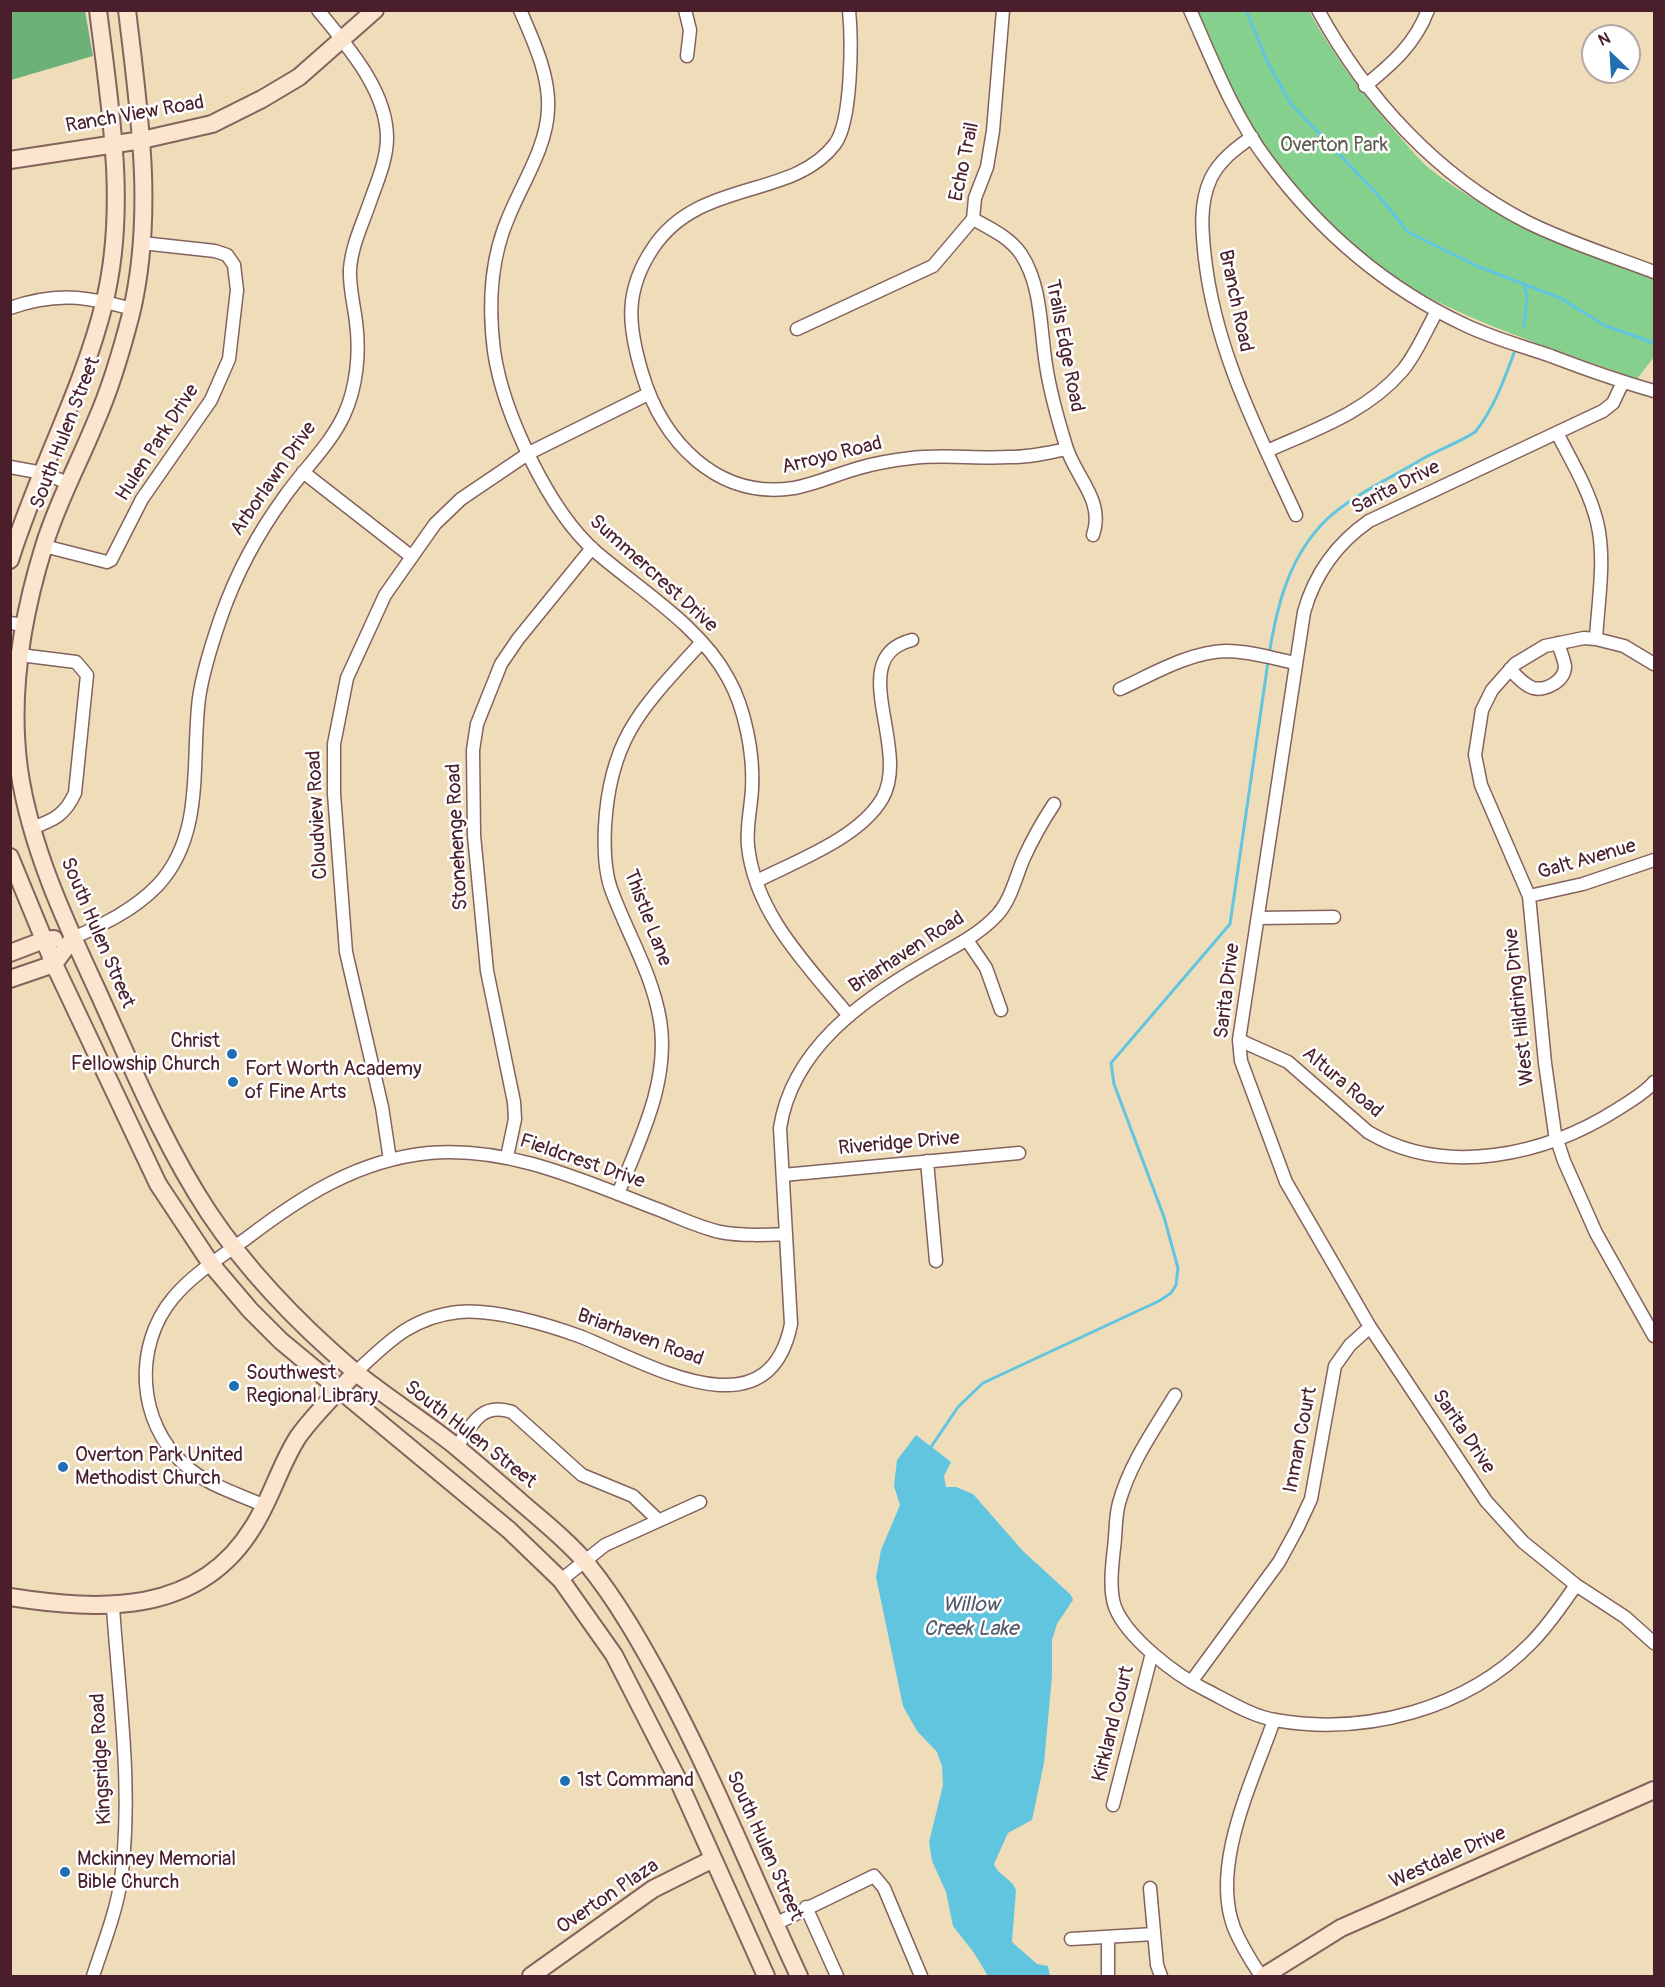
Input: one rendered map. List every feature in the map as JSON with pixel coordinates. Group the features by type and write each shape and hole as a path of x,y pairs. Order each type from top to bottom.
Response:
{"main road":[{"name":"South Hulen Street","path":"10,560 81,378 105,301 115,226 114,142 98,10"},
{"name":"South Hulen Street","path":"127,10 142,140 142,243 132,309 97,420 68,483 17,624 20,655 16,685 15,764 32,828 73,938 171,1148 196,1192 234,1248 280,1302 356,1372 457,1447 542,1520 585,1561 642,1643 693,1737 799,1977"},
{"name":"Ranch View Road","path":"10,160 114,142 142,140 191,130 235,114 298,77 375,10"},
{"path":"10,857 54,964 147,1164 170,1205 212,1264 250,1310 281,1341 509,1530 561,1580 612,1649 677,1778 766,1977"},
{"name":"Arborlawn Drive","path":"10,953 44,940 73,938"},
{"name":"Arborlawn Drive","path":"54,964 73,938"},
{"path":"10,979 54,964"},
{"name":"Briarhaven Road","path":"10,1597 62,1605 112,1607 159,1598 203,1578 234,1553 252,1529 296,1440 314,1415 356,1372"},
{"name":"Westdale Drive","path":"1262,1977 1341,1928 1654,1790"},
{"name":"Overton Plaza","path":"531,1977 652,1889 713,1859"}],"street":[{"name":"Arborlawn Drive","path":"73,938 110,921 142,899 164,877 177,856 192,811 200,698 220,619 246,557 279,505 344,415 351,391 358,352 350,266 354,242 382,168 387,141 386,121 375,90 341,39 318,10"},
{"name":"Summercrest Drive","path":"520,10 544,71 549,105 547,125 507,220 490,282 489,303 500,379 507,405 529,453 567,520 592,548 647,591 701,643 730,681 751,757 752,787 747,843 757,881 772,916 785,937 849,1016"},
{"path":"684,10 690,30 687,56"},
{"name":"Arroyo Road","path":"849,10 847,112 835,145 808,167 787,177 698,207 666,230 641,269 632,292 630,321 633,344 648,394 666,430 683,450 713,472 736,484 754,489 795,487 861,467 916,457 1007,458 1067,449"},
{"name":"Echo Trail","path":"797,329 933,266 973,219 975,198 987,167 993,131 1003,10"},
{"path":"1190,10 1232,104 1267,160 1323,226 1389,281 1437,311 1480,331 1654,391"},
{"path":"1318,10 1334,40 1365,86 1420,146 1464,183 1528,222 1654,272"},
{"path":"1365,86 1407,50 1421,29 1428,10"},
{"name":"Branch Road","path":"1252,137 1238,147 1215,172 1206,194 1202,222 1208,284 1226,357 1296,514"},
{"name":"Trails Edge Road","path":"973,219 1009,239 1021,255 1036,287 1046,369 1067,449 1094,502 1097,524 1093,535"},
{"name":"Hulen Park Drive","path":"44,546 107,562 111,560 142,499 211,400 229,358 237,290 234,265 227,255 215,251 142,243"},
{"path":"10,308 33,300 67,296 105,301 132,309"},
{"path":"1267,451 1325,426 1369,401 1403,370 1437,311"},
{"name":"Sarita Drive","path":"1623,382 1617,397 1608,407 1383,514 1355,531 1332,554 1313,584 1289,661 1258,918 1239,1040 1241,1061 1286,1182 1370,1327 1459,1462 1503,1522 1576,1585 1625,1617 1654,1643"},
{"name":"Cloudview Road","path":"390,1160 382,1107 346,952 334,794 334,744 340,706 357,652 385,595 435,524 461,499 529,453 648,394"},
{"path":"1557,433 1584,485 1598,523 1601,549 1596,639"},
{"path":"10,467 43,473 68,483"},
{"path":"303,472 412,557"},
{"name":"Stonehenge Road","path":"507,1157 515,1119 514,1102 487,971 474,835 473,750 477,724 501,664 518,639 592,548"},
{"name":"West Hildring Drive","path":"1654,664 1624,646 1596,639 1584,638 1545,646 1510,669 1492,690 1482,710 1475,755 1481,785 1529,896 1545,1063 1557,1140 1596,1233 1654,1336"},
{"path":"757,881 855,830 872,815 884,797 892,757 878,681 880,666 892,647 912,640"},
{"name":"Thistle Lane","path":"618,1194 652,1107 661,1062 660,1021 650,980 610,887 605,864 606,802 614,764 633,722 701,643"},
{"path":"1510,669 1520,680 1533,688 1548,687 1561,679 1565,667 1558,643"},
{"path":"1120,689 1198,655 1222,651 1289,661"},
{"path":"20,655 76,662 87,675 75,793 68,809 57,819 32,828"},
{"name":"Briarhaven Road","path":"356,1372 404,1330 438,1316 480,1312 577,1335 680,1378 707,1385 732,1387 744,1384 772,1365 787,1340 791,1324 780,1128 784,1103 811,1053 849,1016 907,974 968,940 999,912 1035,833 1054,804"},
{"name":"Galt Avenue","path":"1529,896 1583,884 1654,860"},
{"path":"1258,918 1334,917"},
{"path":"968,940 986,968 1001,1010"},
{"name":"Altura Road","path":"1239,1040 1288,1062 1368,1132 1380,1139 1448,1156 1481,1157 1514,1152 1557,1140 1596,1123 1654,1082"},
{"name":"Fieldcrest Drive","path":"265,1506 212,1483 186,1467 167,1444 150,1408 146,1364 153,1331 172,1300 212,1264 289,1206 322,1186 390,1160 446,1152 468,1152 507,1157 567,1174 719,1232 749,1235 786,1234"},
{"name":"Riveridge Drive","path":"783,1175 1019,1153"},
{"path":"927,1161 936,1262"},
{"name":"Inman Court","path":"1191,1682 1279,1562 1297,1529 1311,1499 1335,1366 1350,1345 1370,1327"},
{"path":"1175,1395 1141,1450 1127,1479 1118,1506 1112,1565 1115,1606 1124,1623 1152,1653 1191,1682 1274,1720 1323,1724 1390,1718 1449,1698 1477,1685 1530,1644 1576,1585"},
{"path":"457,1447 474,1421 486,1411 498,1408 512,1412 582,1475 633,1496 658,1520"},
{"path":"561,1580 605,1545 700,1502"},
{"name":"Kingsridge Road","path":"93,1977 115,1910 127,1817 127,1784 112,1607"},
{"name":"Kirkland Court","path":"1113,1805 1152,1653"},
{"path":"1262,1977 1234,1927 1227,1880 1232,1842 1274,1720"},
{"path":"775,1924 874,1876 884,1888 921,1977"},
{"path":"1150,1888 1157,1965 1161,1977"},
{"path":"806,1907 837,1977"},
{"path":"1071,1939 1154,1934"},
{"path":"1108,1937 1108,1977"}],"green space":[{"path":"11,10 85,11 93,56 11,80"},
{"name":"Overton Park","path":"1197,11 1309,11 1339,60 1362,91 1418,158 1430,169 1482,204 1538,233 1654,279 1654,357 1637,379 1514,335 1442,304 1412,288 1356,249 1307,200 1265,146 1233,91"}],"water":[{"name":"Willow Creek Lake","path":"916,1435 951,1462 944,1476 946,1487 956,1487 973,1494 1023,1551 1071,1595 1073,1600 1057,1624 1052,1640 1052,1676 1044,1763 1032,1820 1008,1833 994,1864 1016,1890 1012,1942 1037,1964 1048,1966 1050,1976 988,1976 953,1926 946,1892 932,1861 929,1842 943,1785 942,1766 937,1752 917,1731 903,1706 876,1577 881,1550 900,1505 894,1486 897,1460"}],"waterway":[{"path":"1246,10 1267,61 1291,104 1378,195 1408,232 1477,266 1560,298 1606,326 1654,343"},
{"path":"1524,285 1527,296 1524,327"},
{"path":"1269,655 1276,618 1287,582 1294,565 1314,533 1327,519 1361,494 1476,431 1493,403 1514,353"},
{"path":"929,1450 958,1407 983,1383 1159,1301 1171,1293 1176,1285 1178,1268 1164,1217 1114,1084 1111,1063 1230,924 1268,662"}],"place":[{"name":"Christ Fellowship Church","path":"232,1054"},
{"name":"Fort Worth Academy of Fine Arts","path":"233,1082"},
{"name":"Southwest Regional Library","path":"234,1386"},
{"name":"Overton Park United Methodist Church","path":"63,1467"},
{"name":"1st Command","path":"565,1781"},
{"name":"Mckinney Memorial Bible Church","path":"65,1872"}]}
